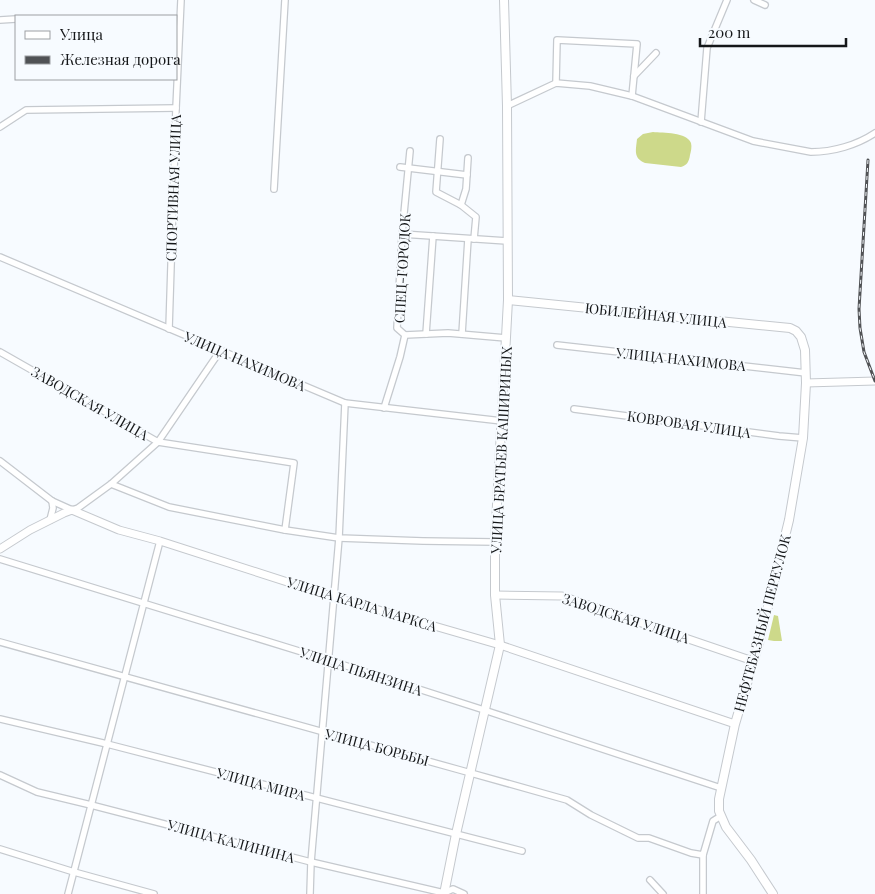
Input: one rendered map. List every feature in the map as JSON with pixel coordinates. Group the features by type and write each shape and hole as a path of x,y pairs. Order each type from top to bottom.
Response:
{"main road":[{"name":"УЛИЦА БРАТЬЕВ КАШИРИНЫХ","path":"444,893 500,645 495,595 496,542 508,300 507,106 504,0"},
{"name":"ЮБИЛЕЙНАЯ УЛИЦА","path":"508,300 790,328 801,337"},
{"name":"НЕФТЕБАЗНЫЙ ПЕРЕУЛОК","path":"773,894 751,860 726,827 719,811 719,799 735,724 759,643 789,520 803,438 806,373 805,350 801,337"}],"street":[{"path":"178,56 181,0"},
{"path":"274,189 286,0"},
{"path":"701,122 707,48 727,0"},
{"path":"754,0 765,4"},
{"path":"0,20 15,19"},
{"path":"556,84 557,40 637,44 632,96"},
{"path":"634,76 656,53"},
{"path":"176,108 177,80"},
{"path":"507,106 556,84 590,86 632,96 753,141 811,152 821,152 860,142 875,133"},
{"name":"СПОРТИВНАЯ УЛИЦА","path":"0,127 26,110 176,108 169,329"},
{"path":"440,139 436,192 461,205 476,217 471,239 462,334"},
{"name":"СПЕЦ-ГОРОДОК","path":"384,408 406,335 397,328 402,234 410,151"},
{"path":"461,205 466,189 468,158"},
{"path":"400,167 467,174"},
{"path":"402,234 507,241"},
{"path":"426,334 433,236"},
{"name":"УЛИЦА НАХИМОВА","path":"0,257 344,403 502,421"},
{"path":"406,335 462,334 506,338"},
{"name":"УЛИЦА НАХИМОВА","path":"557,345 806,373"},
{"path":"0,549 30,530 78,508 111,484 158,442 220,350"},
{"name":"ЗАВОДСКАЯ УЛИЦА","path":"0,352 158,442 294,463 285,530"},
{"path":"806,382 875,381"},
{"path":"310,894 311,862 339,538 344,403"},
{"name":"КОВРОВАЯ УЛИЦА","path":"574,409 803,438"},
{"name":"УЛИЦА КАРЛА МАРКСА","path":"0,461 52,501 119,530 160,541 334,597 500,645 735,724"},
{"path":"111,484 168,507 285,530 339,538 496,542"},
{"path":"50,520 53,508 52,501"},
{"path":"68,894 160,541"},
{"name":"УЛИЦА ПЬЯНЗИНА","path":"0,559 328,660 721,788"},
{"name":"ЗАВОДСКАЯ УЛИЦА","path":"495,595 562,596 753,661"},
{"name":"УЛИЦА БОРЬБЫ","path":"0,642 567,800 591,815 638,838 649,838 691,853 703,855"},
{"name":"УЛИЦА МИРА","path":"0,719 107,744 522,852"},
{"name":"УЛИЦА КАЛИНИНА","path":"0,775 37,792 311,862 444,893 453,889 464,894"},
{"path":"703,894 703,855 713,821 721,816"},
{"path":"0,849 154,894"},
{"path":"650,880 663,894"}],"green space":[{"path":"653,132 680,135 689,139 691,149 689,160 686,164 681,167 641,161 636,153 637,139 643,134"},
{"path":"774,615 778,616 782,641 768,640"}],"railway":[{"path":"868,160 859,309 864,352 875,381"}]}
